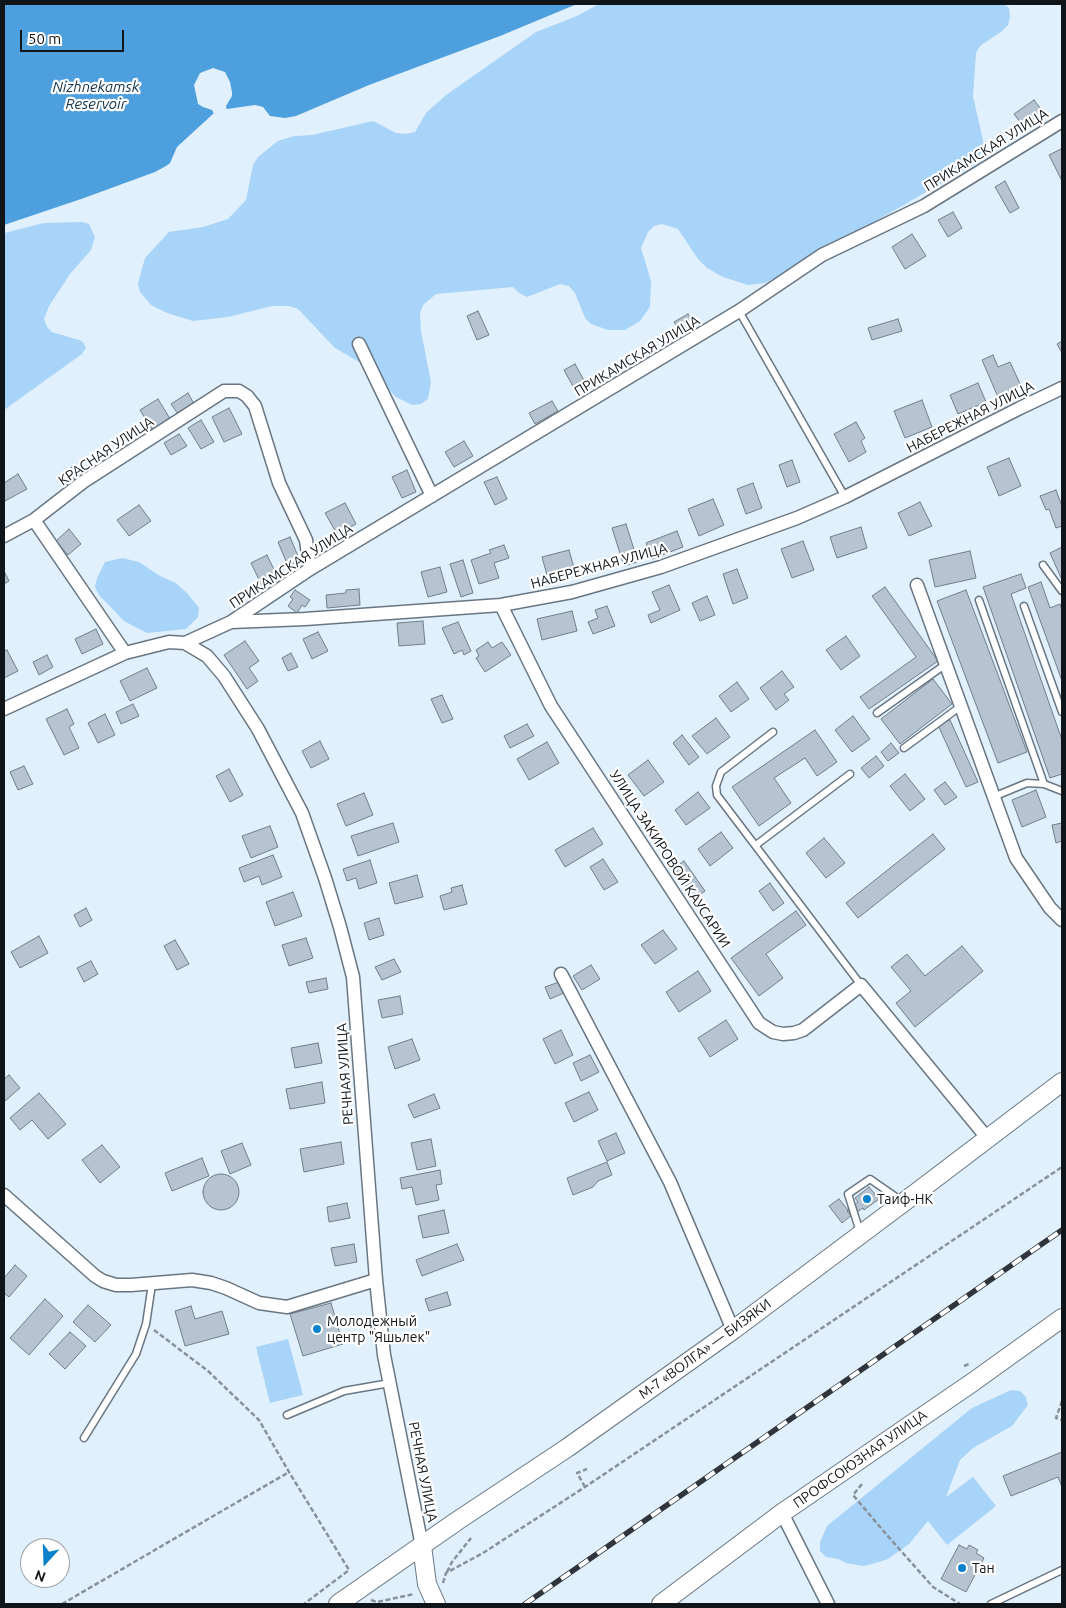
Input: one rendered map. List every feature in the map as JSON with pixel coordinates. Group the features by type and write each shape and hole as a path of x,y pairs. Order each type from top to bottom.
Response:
{"main road":[{"name":"М-7 «ВОЛГА» — БИЗЯКИ","path":"338,1604 567,1448 733,1330 1062,1082"},
{"name":"ПРОФСОЮЗНАЯ УЛИЦА","path":"661,1604 782,1513 993,1368 1062,1318"},
{"path":"422,1546 431,1592"}],"street":[{"name":"ПРИКАМСКАЯ УЛИЦА","path":"231,622 310,569 739,312 822,255 924,206 1062,121"},
{"path":"359,344 432,496"},
{"name":"НАБЕРЕЖНАЯ УЛИЦА","path":"4,709 125,654 169,642 185,643 231,622 305,619 501,605 572,592 661,567 797,518 845,498 1062,388"},
{"name":"КРАСНАЯ УЛИЦА","path":"4,536 34,520 84,482 224,391 239,391 247,396 255,406 279,483 306,540 310,569"},
{"path":"34,520 125,654"},
{"path":"918,585 1016,858 1050,908 1062,920"},
{"name":"УЛИЦА ЗАКИРОВОЙ КАУСАРИИ","path":"501,605 551,706 759,1023 773,1032 783,1034 794,1033 802,1030 861,985"},
{"name":"РЕЧНАЯ УЛИЦА","path":"185,643 207,656 224,676 258,729 302,813 325,878 353,976 376,1280 384,1355 422,1546"},
{"path":"561,974 670,1182 733,1330"},
{"path":"861,985 988,1139"},
{"path":"4,1195 95,1276 116,1285 192,1280 212,1283 260,1303 287,1307 376,1280"},
{"path":"782,1513 828,1604"}],"lane":[{"path":"739,312 845,498"},
{"path":"1043,565 1062,591"},
{"path":"979,600 1044,784"},
{"path":"1024,606 1062,712"},
{"path":"877,713 946,664"},
{"path":"904,748 961,706"},
{"path":"773,732 721,772 716,786 718,795 861,985"},
{"path":"756,846 850,774"},
{"path":"993,797 1027,783 1044,784 1062,791"},
{"path":"861,1234 848,1194 870,1179 904,1202"},
{"path":"84,1438 136,1354 146,1324 152,1284"},
{"path":"286,1415 344,1391 390,1383"},
{"path":"991,1604 1062,1570"}],"path":[{"path":"446,1573 482,1553 585,1488 1062,1167"},
{"path":"146,1324 208,1371 259,1420 349,1570 304,1604"},
{"path":"1062,1401 1056,1418 1062,1420"},
{"path":"585,1488 577,1473 588,1469"},
{"path":"62,1604 289,1472"},
{"path":"862,1484 853,1495 934,1587 960,1604"},
{"path":"370,1600 377,1602 431,1592 471,1538"}],"shaded area":[{"path":"599,4 1004,4 1009,8 1010,17 1008,25 980,46 976,53 973,96 984,145 978,160 973,165 765,283 748,285 723,277 707,268 698,259 678,229 662,224 654,226 648,232 641,248 651,281 650,307 640,321 625,330 608,330 591,324 585,318 575,293 569,286 560,284 527,297 513,287 436,294 423,305 420,313 421,331 431,382 428,399 421,404 412,405 396,397 366,366 335,348 298,309 289,306 272,306 228,317 193,321 167,313 151,305 140,292 138,283 145,258 169,232 203,227 228,219 246,200 253,165 258,157 278,141 294,136 312,135 373,121 396,133 406,134 415,132 426,113 446,95 536,32 577,16"},
{"path":"82,222 89,224 95,237 91,250 70,274 49,306 44,319 47,327 52,332 82,341 86,347 82,354 4,410 4,233 44,223"},
{"path":"122,558 139,562 160,576 176,583 199,608 198,617 186,629 147,633 124,621 99,595 95,587 105,562"},
{"path":"288,1339 303,1395 270,1403 256,1347"},
{"path":"1011,1390 1020,1391 1026,1397 1028,1405 1012,1426 973,1448 960,1460 946,1497 973,1477 996,1506 947,1545 928,1521 909,1544 888,1559 872,1564 863,1566 846,1563 838,1559 826,1557 820,1551 820,1542 827,1526 972,1408"}],"water":[{"name":"Nizhnekamsk Reservoir","path":"4,4 577,4 500,36 369,85 296,116 285,118 270,116 263,107 255,105 214,113 177,147 170,163 155,172 4,225"}],"pier":[{"path":"213,68 225,72 232,92 232,96 226,106 227,111 215,116 212,110 198,104 194,85 200,73"}],"building":[{"path":"1034,100 1043,112 1023,126 1014,114"},
{"path":"1061,149 1062,151 1062,181 1049,155"},
{"path":"1005,181 1019,208 1010,213 995,187"},
{"path":"953,212 962,228 948,237 938,220"},
{"path":"912,234 926,256 905,269 892,247"},
{"path":"478,311 489,335 477,340 467,316"},
{"path":"688,314 696,327 683,336 674,322"},
{"path":"898,319 902,331 872,340 868,328"},
{"path":"1062,341 1062,353 1057,344"},
{"path":"993,355 998,367 1010,362 1021,386 998,397 982,360"},
{"path":"575,364 586,384 575,390 564,370"},
{"path":"978,383 986,402 958,414 950,395"},
{"path":"188,393 194,404 178,414 171,404"},
{"path":"158,399 172,422 154,433 140,410"},
{"path":"922,400 932,427 905,438 894,411"},
{"path":"552,401 558,411 535,424 529,413"},
{"path":"229,408 242,434 224,442 212,417"},
{"path":"201,420 214,442 201,449 188,428"},
{"path":"856,422 865,438 861,441 866,452 849,462 834,434"},
{"path":"179,434 187,446 171,455 164,443"},
{"path":"464,441 473,456 454,467 445,452"},
{"path":"1009,458 1021,486 999,496 987,467"},
{"path":"792,460 800,482 787,487 779,465"},
{"path":"72,467 79,475 64,487 57,479"},
{"path":"407,470 416,492 402,498 392,477"},
{"path":"18,474 27,489 5,501 4,483"},
{"path":"497,477 507,499 495,505 484,482"},
{"path":"753,483 762,508 746,514 737,489"},
{"path":"1056,490 1062,506 1062,526 1056,528 1049,509 1046,510 1040,496"},
{"path":"713,499 724,525 699,536 688,509"},
{"path":"920,502 932,526 909,536 898,513"},
{"path":"345,503 356,524 337,534 325,513"},
{"path":"139,505 151,521 129,536 117,520"},
{"path":"626,524 638,562 624,566 612,528"},
{"path":"861,527 867,548 837,558 830,537"},
{"path":"69,529 81,544 68,555 56,541"},
{"path":"677,531 683,547 652,559 646,543"},
{"path":"290,537 300,561 288,566 278,542"},
{"path":"803,541 814,570 792,578 781,549"},
{"path":"504,545 509,558 494,563 499,578 479,584 471,560 491,553 489,550"},
{"path":"1062,547 1062,580 1050,553"},
{"path":"569,550 574,568 547,575 542,557"},
{"path":"970,551 976,578 935,587 929,560"},
{"path":"267,555 279,580 263,588 251,563"},
{"path":"463,560 473,593 461,597 450,564"},
{"path":"440,567 447,592 428,597 421,572"},
{"path":"737,569 748,598 733,604 723,574"},
{"path":"4,571 9,581 4,584"},
{"path":"1021,574 1026,588 1011,594 1062,740 1062,774 1050,778 983,587"},
{"path":"1041,582 1050,608 1060,604 1062,610 1062,681 1028,587"},
{"path":"669,585 680,610 651,623 648,615 660,610 652,592"},
{"path":"885,587 938,661 869,709 860,697 916,657 872,596"},
{"path":"359,589 360,605 327,608 326,595 346,593 346,590"},
{"path":"295,590 310,600 305,607 302,605 297,613 288,606 293,599 290,597"},
{"path":"966,590 1027,752 998,763 937,601"},
{"path":"707,596 715,615 700,621 692,603"},
{"path":"607,606 615,626 593,634 588,622 598,618 595,610"},
{"path":"572,611 577,631 542,640 537,619"},
{"path":"423,621 425,644 399,646 397,623"},
{"path":"458,622 471,651 464,655 462,650 454,654 442,628"},
{"path":"96,629 103,644 82,654 75,639"},
{"path":"318,632 328,651 312,659 303,639"},
{"path":"846,636 860,656 841,670 826,650"},
{"path":"245,641 259,661 249,668 258,681 247,689 224,655"},
{"path":"488,642 492,648 502,642 511,655 485,672 476,658 479,656 476,650"},
{"path":"7,650 18,671 4,678 4,651"},
{"path":"291,653 298,667 288,671 282,658"},
{"path":"47,655 53,667 39,675 33,662"},
{"path":"147,668 157,688 130,701 120,681"},
{"path":"782,671 794,687 784,694 789,700 776,710 760,688"},
{"path":"933,679 952,704 900,744 881,719"},
{"path":"737,682 749,699 731,712 719,696"},
{"path":"442,695 453,719 442,723 431,699"},
{"path":"133,704 139,716 121,724 116,712"},
{"path":"67,709 74,724 69,727 79,748 64,755 46,719"},
{"path":"105,714 115,735 98,743 88,723"},
{"path":"853,716 870,739 852,752 835,730"},
{"path":"716,718 730,737 707,754 692,736"},
{"path":"950,720 978,782 966,787 938,725"},
{"path":"527,724 534,736 510,748 504,736"},
{"path":"815,730 837,762 817,776 805,758 774,778 791,803 759,826 732,787"},
{"path":"682,735 699,757 689,765 673,743"},
{"path":"320,741 329,759 311,768 302,751"},
{"path":"547,742 559,763 529,780 517,759"},
{"path":"891,743 899,753 888,761 881,752"},
{"path":"876,756 884,766 869,778 861,768"},
{"path":"648,760 664,782 644,796 628,775"},
{"path":"24,766 33,784 18,790 10,772"},
{"path":"229,769 243,795 230,802 216,776"},
{"path":"905,774 925,799 910,811 890,786"},
{"path":"945,782 957,797 945,805 934,790"},
{"path":"1036,790 1046,817 1022,827 1012,800"},
{"path":"698,792 710,808 686,825 675,810"},
{"path":"364,793 373,815 346,826 337,804"},
{"path":"393,823 399,842 358,856 351,836"},
{"path":"1062,823 1062,841 1056,843 1052,825"},
{"path":"270,826 278,847 251,858 242,836"},
{"path":"593,828 603,844 565,867 555,850"},
{"path":"721,832 733,848 710,866 698,849"},
{"path":"933,834 945,849 858,918 846,903"},
{"path":"824,838 845,863 826,878 806,853"},
{"path":"273,855 282,877 262,885 259,876 244,882 239,868"},
{"path":"603,859 618,882 604,890 590,867"},
{"path":"370,860 377,883 359,889 356,878 347,881 343,869"},
{"path":"684,861 705,891 695,898 674,868"},
{"path":"417,875 423,897 395,904 389,883"},
{"path":"770,883 784,903 773,911 759,891"},
{"path":"462,885 467,904 444,910 440,896 452,892 451,888"},
{"path":"293,892 302,916 275,926 266,902"},
{"path":"86,908 92,920 80,927 74,915"},
{"path":"796,911 806,925 766,954 783,978 759,996 731,958"},
{"path":"379,918 384,935 369,940 364,923"},
{"path":"663,930 677,949 655,964 641,945"},
{"path":"39,936 48,953 20,968 11,952"},
{"path":"306,938 313,958 289,966 282,945"},
{"path":"175,940 189,964 177,970 164,946"},
{"path":"962,946 983,971 915,1027 896,1003 911,991 891,967 907,954 925,976"},
{"path":"394,959 401,972 382,980 375,967"},
{"path":"91,961 98,974 84,982 77,968"},
{"path":"591,965 600,979 582,990 573,976"},
{"path":"698,971 711,991 679,1012 666,992"},
{"path":"326,978 328,989 309,993 306,982"},
{"path":"559,982 564,993 550,999 545,987"},
{"path":"400,996 403,1014 382,1018 378,1000"},
{"path":"726,1020 738,1039 710,1057 698,1038"},
{"path":"561,1030 573,1055 555,1064 543,1039"},
{"path":"412,1039 420,1060 395,1069 388,1047"},
{"path":"318,1043 322,1063 295,1068 291,1048"},
{"path":"590,1055 599,1072 581,1081 573,1063"},
{"path":"9,1075 20,1088 5,1101 4,1079"},
{"path":"322,1082 325,1103 290,1109 286,1089"},
{"path":"589,1092 598,1110 574,1122 565,1103"},
{"path":"39,1093 66,1124 48,1139 32,1120 20,1130 10,1118"},
{"path":"434,1094 440,1108 414,1118 408,1105"},
{"path":"616,1133 625,1153 607,1161 598,1141"},
{"path":"431,1139 436,1166 417,1170 411,1143"},
{"path":"341,1142 344,1164 304,1172 300,1149"},
{"path":"242,1143 251,1165 230,1174 221,1151"},
{"path":"102,1145 120,1167 100,1183 82,1160"},
{"path":"202,1158 209,1176 172,1191 165,1173"},
{"path":"607,1162 612,1175 598,1181 593,1187 573,1195 567,1178"},
{"path":"440,1170 442,1184 436,1185 439,1200 416,1205 412,1187 402,1189 400,1178"},
{"path":"221,1174 228,1175 234,1179 238,1185 238,1199 234,1205 228,1209 221,1210 214,1209 208,1205 204,1199 203,1192 204,1185 208,1179 214,1175"},
{"path":"869,1187 879,1199 864,1210 863,1208 851,1216 847,1211 858,1202 855,1198"},
{"path":"839,1199 852,1215 842,1223 829,1206"},
{"path":"347,1203 350,1218 329,1222 327,1207"},
{"path":"444,1210 449,1233 423,1238 418,1216"},
{"path":"354,1244 357,1262 335,1266 331,1248"},
{"path":"457,1244 464,1260 422,1276 416,1260"},
{"path":"15,1265 27,1276 9,1297 4,1293 4,1278"},
{"path":"447,1292 451,1305 429,1311 425,1299"},
{"path":"45,1299 63,1316 29,1355 10,1338"},
{"name":"Молодежный центр \"Яшьлек\"","path":"331,1303 343,1344 303,1356 290,1314"},
{"path":"88,1305 111,1325 95,1342 73,1322"},
{"path":"191,1306 195,1319 222,1311 229,1334 185,1346 175,1311"},
{"path":"70,1332 86,1346 65,1369 49,1354"},
{"path":"1062,1452 1062,1487 1058,1477 1011,1496 1003,1476"},
{"name":"Тан","path":"959,1545 967,1549 969,1545 978,1550 976,1553 984,1558 966,1592 941,1579"}],"railway":[{"path":"525,1604 1062,1230"}],"place":[{"name":"Таиф-НК","path":"867,1199"},
{"name":"Молодежный центр \"Яшьлек\"","path":"317,1329"},
{"name":"Тан","path":"962,1568"}]}
